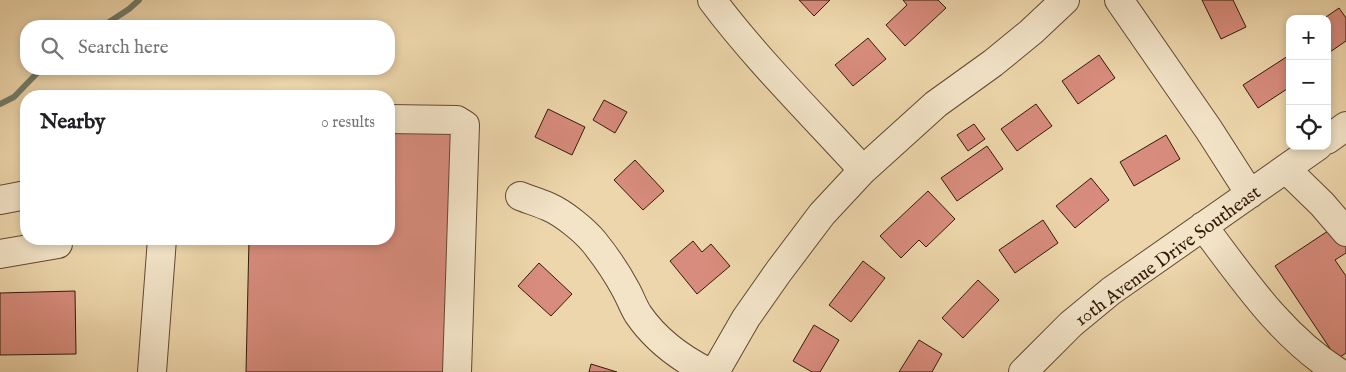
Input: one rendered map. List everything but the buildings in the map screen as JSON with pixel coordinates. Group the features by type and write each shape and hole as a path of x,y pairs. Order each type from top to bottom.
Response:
{"street":[{"path":"712,0 774,74 863,170"},
{"path":"715,372 746,318 779,270 822,214 863,170 936,104 994,63 1066,0"},
{"path":"1119,0 1209,130 1250,194"},
{"path":"395,119 456,120 465,125 457,372"},
{"path":"1331,137 1346,126"},
{"name":"10th Avenue Drive Southeast","path":"1023,372 1071,324 1111,291 1312,150"},
{"path":"1286,169 1322,204 1346,232"},
{"path":"0,200 20,196"},
{"path":"520,196 551,208 578,226 593,241 613,269 637,313 649,328 679,355 708,372"},
{"path":"1203,226 1264,305 1283,326 1320,360 1338,372"},
{"path":"0,254 52,245"},
{"path":"152,372 162,245"}],"waterway":[{"path":"112,20 139,0"},
{"path":"21,90 35,75"},
{"path":"0,104 14,97 20,91"}]}
